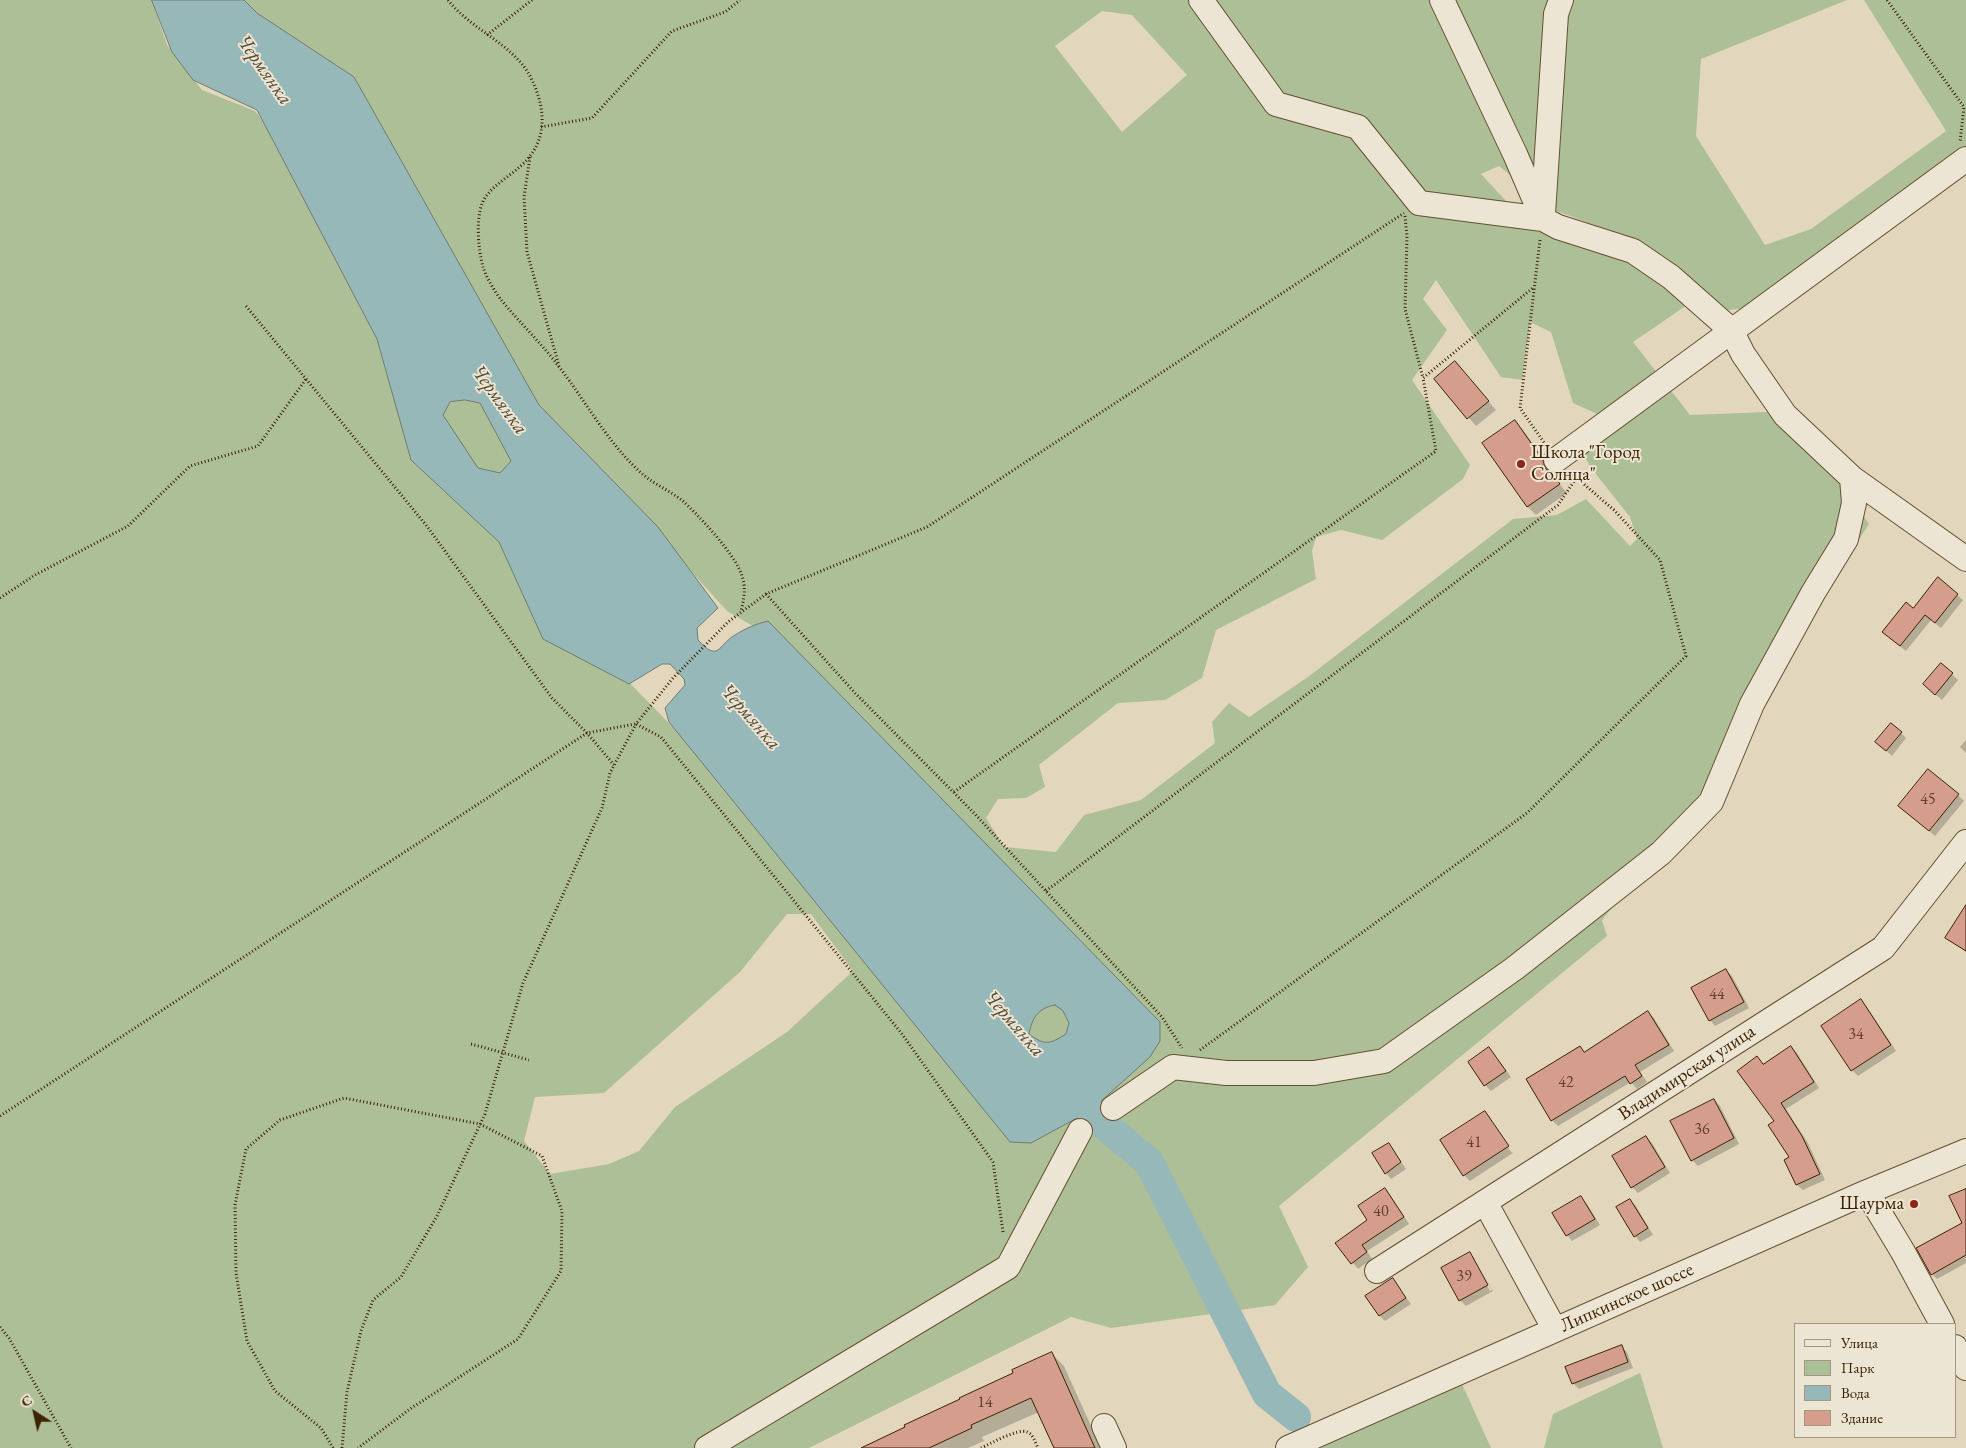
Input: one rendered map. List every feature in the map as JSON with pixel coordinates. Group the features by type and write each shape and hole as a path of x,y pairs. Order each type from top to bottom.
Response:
{"street":[{"path":"1201,0 1276,104 1358,127 1412,208 1543,219 1558,227 1633,251 1671,277 1732,330 1743,354 1785,415 1852,478 1966,559"},
{"path":"1442,0 1515,154 1543,219"},
{"path":"1543,219 1556,14 1561,0"},
{"path":"1556,460 1732,330 1962,155"},
{"path":"1113,1108 1181,1062 1226,1073 1314,1073 1384,1061 1515,968 1661,852 1711,802 1752,704 1812,593 1846,539 1854,503 1852,478"},
{"name":"Владимирская улица","path":"1377,1271 1883,948 1966,842"},
{"path":"707,1448 1008,1267 1080,1131"},
{"name":"Липкинское шоссе","path":"1288,1448 1867,1192 1966,1151"},
{"path":"1867,1192 1903,1252 1941,1323"},
{"path":"1485,1202 1555,1330"},
{"path":"1956,1349 1966,1368"},
{"path":"1104,1426 1114,1448"}],"path":[{"path":"448,0 457,12 516,58 529,75 543,108 541,136 530,156 486,196 478,218 479,244 483,268 500,298 560,367 603,429 638,471 682,501 735,561 744,578 746,594 741,612"},
{"path":"487,35 532,0"},
{"path":"542,127 592,118 672,31 725,12 740,0"},
{"path":"1887,0 1964,107 1962,155"},
{"path":"530,156 524,197 527,252 560,367"},
{"path":"954,792 1436,451 1423,378 1405,309 1407,236 1412,208"},
{"path":"342,1448 346,1392 362,1331 373,1300 401,1277 437,1216 485,1114 523,983 602,808 610,773 636,724 674,678 728,622 766,594 927,527 1412,208"},
{"path":"766,594 855,693 954,792 1162,1017 1176,1042 1181,1062 1527,813 1686,656 1660,560 1614,510 1556,460 1520,408 1543,219"},
{"path":"1423,378 1535,287"},
{"path":"246,306 426,525 552,698 588,733 614,765"},
{"path":"0,598 35,575 128,526 190,466 258,446 306,379"},
{"path":"1046,891 1558,505 1576,477"},
{"path":"0,1116 588,733 636,724 661,737 902,1034 993,1162 1008,1267"},
{"path":"470,1044 530,1060"},
{"path":"333,1448 321,1428 275,1391 247,1341 236,1273 235,1205 246,1149 280,1120 344,1098 480,1124 542,1156 562,1212 561,1271 518,1339 410,1409 358,1448"},
{"path":"0,1327 9,1338 71,1448"},
{"path":"981,1448 1020,1431 1027,1432 1033,1437 1038,1448"}],"green space":[{"path":"0,0 152,0 167,45 202,90 255,111 286,151 504,545 617,670 706,761 939,1039 1145,1052 753,626 727,611 651,527 612,518 231,0 1847,0 1701,59 1696,136 1765,245 1811,229 1946,131 1864,0 1966,0 1966,174 1788,302 1723,311 1644,243 1556,211 1499,166 1481,174 1533,230 1627,260 1687,305 1633,342 1690,415 1793,411 1869,524 1774,670 1725,785 1638,876 1602,920 1607,936 1279,1206 1308,1267 1275,1305 1111,1328 1071,1317 809,1448 0,1448","holes":["1102,11 1132,15 1187,75 1122,132 1055,46","1436,280 1501,377 1522,380 1530,322 1551,332 1573,403 1606,418 1577,444 1592,469 1630,517 1637,539 1630,546 1586,499 1557,515 1513,519 1308,677 1249,717 1229,703 1212,722 1215,743 1141,800 1084,815 1056,852 1004,847 986,818 998,799 1026,798 1045,787 1039,765 1118,703 1165,700 1202,678 1216,630 1316,579 1312,551 1316,537 1341,530 1382,540 1463,479 1470,465 1412,380 1447,330 1423,299","787,914 811,914 853,971 787,1032 675,1107 639,1151 609,1164 550,1174 524,1141 535,1097 604,1093 740,972"]},
{"path":"485,391 518,461 494,483 471,472 432,413 435,395"},
{"path":"1050,996 1074,1014 1063,1050 1021,1038 1031,1007"},
{"path":"1640,1373 1663,1448 1544,1448 1553,1414"},
{"path":"1462,1384 1491,1448 1313,1448"}],"water":[{"path":"152,0 244,0 257,13 354,77 539,405 658,527 718,608 697,628 698,640 710,650 718,650 729,639 751,626 768,621 1160,1022 1160,1041 1150,1057 1090,1111 1031,1143 1010,1142 669,722 665,708 685,685 684,679 670,664 662,664 629,684 543,639 499,542 411,460 377,339 257,110 193,80 172,52","holes":["465,400 480,403 511,461 500,473 478,468 443,415 450,402","1055,1005 1063,1011 1069,1023 1066,1034 1051,1042 1044,1042 1029,1034 1032,1023 1040,1011"]}],"building":[{"path":"1455,361 1489,401 1467,419 1434,379"},
{"name":"Школа \"Город Cолнца\"","path":"1515,420 1543,460 1545,468 1552,473 1560,484 1527,507 1482,443"},
{"path":"1938,577 1958,594 1935,623 1925,615 1900,646 1882,632 1906,602 1913,608"},
{"path":"1941,663 1953,673 1935,695 1923,684"},
{"path":"1891,723 1902,732 1886,751 1875,742"},
{"path":"1928,769 1959,794 1929,831 1898,806"},
{"path":"1966,905 1966,951 1945,938"},
{"path":"1726,969 1744,1002 1709,1021 1691,988"},
{"path":"1861,999 1891,1045 1851,1071 1821,1026"},
{"path":"1648,1011 1669,1045 1635,1065 1642,1076 1630,1084 1625,1076 1551,1121 1526,1079 1580,1046 1584,1052"},
{"path":"1791,1046 1814,1082 1781,1103 1802,1136 1820,1174 1796,1185 1784,1160 1789,1157 1768,1125 1774,1121 1737,1071 1757,1056 1763,1064"},
{"path":"1489,1047 1506,1071 1484,1086 1468,1062"},
{"path":"1714,1099 1734,1138 1691,1161 1670,1121"},
{"path":"1485,1111 1509,1146 1463,1176 1440,1140"},
{"path":"1646,1136 1665,1167 1631,1188 1612,1156"},
{"path":"1389,1143 1401,1162 1385,1174 1372,1153"},
{"path":"1385,1188 1404,1217 1362,1245 1367,1252 1351,1264 1335,1243 1367,1220 1358,1206"},
{"path":"1966,1189 1966,1255 1931,1275 1916,1248 1962,1223 1949,1196"},
{"path":"1581,1196 1595,1219 1566,1236 1552,1213"},
{"path":"1630,1199 1648,1228 1634,1237 1616,1207"},
{"path":"1470,1252 1488,1285 1459,1301 1441,1268"},
{"path":"1393,1278 1406,1298 1379,1316 1365,1296"},
{"path":"1622,1345 1628,1362 1572,1384 1565,1367"},
{"path":"1052,1352 1095,1448 1054,1448 1031,1398 971,1425 972,1428 929,1448 861,1448 905,1427 904,1425 1013,1373 1012,1370"}],"waterway":[{"name":"Чермянка","path":"1063,1080 1098,1120 1149,1162 1267,1394 1296,1417"}],"place":[{"name":"Школа \"Город Cолнца\"","path":"1521,464"},
{"name":"Шаурма","path":"1914,1204"}]}
